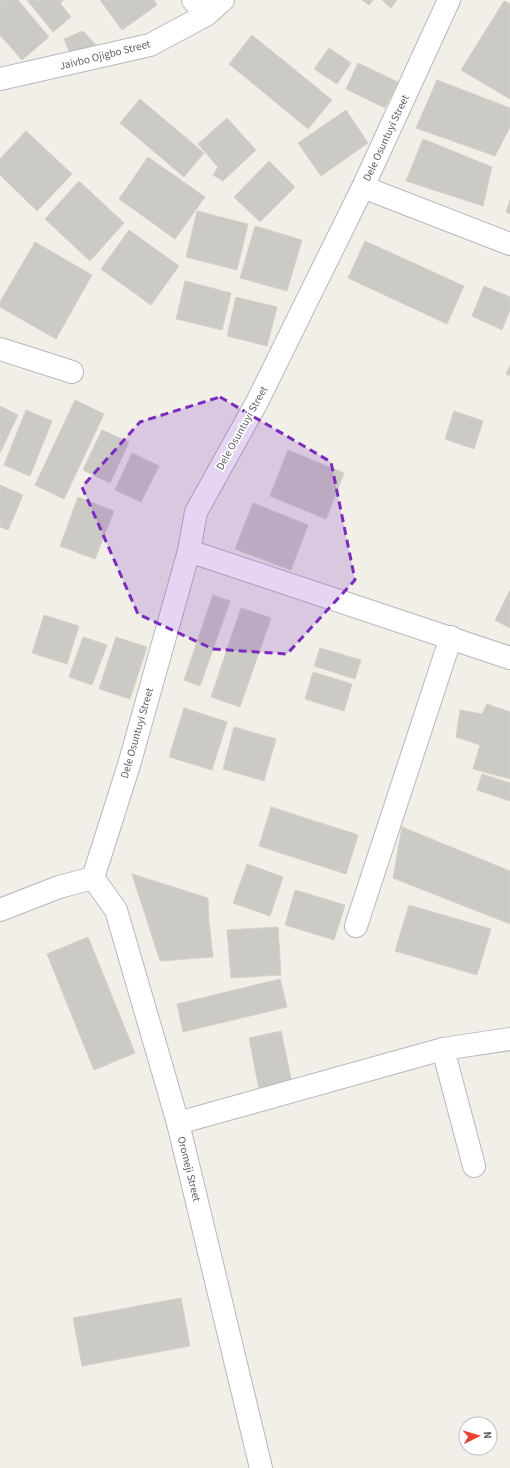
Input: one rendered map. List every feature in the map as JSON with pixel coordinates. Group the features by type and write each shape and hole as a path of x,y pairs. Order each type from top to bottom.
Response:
{"street":[{"name":"Jaivbo Ojigbo Street","path":"0,79 150,45 199,8 222,0"},
{"name":"Dele Osuntuyi Street","path":"93,878 128,765 189,550 196,512 257,402 363,187 449,0"},
{"path":"363,187 510,244"},
{"path":"0,349 72,372"},
{"path":"189,550 510,658"},
{"path":"356,926 451,637"},
{"path":"0,910 59,886 93,878"},
{"name":"Oromeji Street","path":"93,878 116,910 178,1123 261,1468"},
{"path":"178,1123 443,1049 510,1039"},
{"path":"443,1049 474,1166"}],"highlighted area":[{"path":"220,397 331,462 355,580 287,654 213,649 138,614 82,487 140,422"}],"building":[{"path":"0,0 18,0 49,37 22,60 0,35"},
{"path":"27,0 64,0 60,3 71,17 53,32"},
{"path":"100,0 154,0 157,5 122,30"},
{"path":"362,0 373,0 369,5"},
{"path":"382,0 397,0 391,8"},
{"path":"504,1 510,4 510,99 461,70"},
{"path":"83,31 96,45 71,56 64,39"},
{"path":"252,35 332,100 308,129 229,64"},
{"path":"329,48 351,63 337,84 314,69"},
{"path":"358,63 398,82 385,108 346,89"},
{"path":"437,80 510,108 510,127 495,156 416,128"},
{"path":"140,99 204,153 184,177 120,123"},
{"path":"346,110 368,143 321,176 298,143"},
{"path":"227,118 256,150 223,181 213,175 218,167 198,144"},
{"path":"26,131 72,174 37,211 0,175 0,159"},
{"path":"423,139 492,167 483,206 406,181"},
{"path":"148,157 205,197 175,239 119,199"},
{"path":"269,161 295,187 260,222 234,197"},
{"path":"79,181 124,223 90,261 45,219"},
{"path":"510,200 510,214 506,212"},
{"path":"197,211 248,224 237,270 186,257"},
{"path":"255,226 302,240 287,291 240,278"},
{"path":"129,230 179,266 151,305 101,269"},
{"path":"365,241 464,286 447,324 348,278"},
{"path":"35,242 92,275 56,339 0,307 0,302"},
{"path":"185,281 231,293 222,330 176,319"},
{"path":"484,286 510,297 510,310 502,330 472,316"},
{"path":"236,297 277,307 267,346 227,336"},
{"path":"510,365 510,376 506,374"},
{"path":"75,400 104,414 64,499 35,485"},
{"path":"0,406 18,415 0,453"},
{"path":"26,410 52,421 30,476 4,465"},
{"path":"454,411 483,421 474,449 445,439"},
{"path":"102,430 129,442 110,483 83,470"},
{"path":"288,450 344,473 326,519 270,496"},
{"path":"132,453 159,466 141,502 115,490"},
{"path":"0,485 23,495 8,530 0,527"},
{"path":"78,497 114,511 95,559 60,546"},
{"path":"253,503 308,525 291,570 235,549"},
{"path":"510,590 510,628 495,620"},
{"path":"213,595 230,601 200,686 184,680"},
{"path":"241,608 271,618 240,707 211,697"},
{"path":"44,615 79,626 67,664 32,653"},
{"path":"83,637 107,645 92,685 69,677"},
{"path":"116,637 147,647 130,699 99,689"},
{"path":"320,648 361,660 355,679 314,666"},
{"path":"313,672 352,684 344,711 305,699"},
{"path":"487,704 510,712 510,779 473,769 480,745 456,737 460,710 482,714"},
{"path":"184,708 227,722 212,770 169,757"},
{"path":"234,727 276,739 264,781 223,769"},
{"path":"482,774 510,783 510,801 477,790"},
{"path":"271,807 358,835 346,874 259,846"},
{"path":"402,827 510,871 510,924 393,878"},
{"path":"247,864 283,877 270,916 233,903"},
{"path":"132,874 208,898 213,957 160,961"},
{"path":"295,890 345,905 334,940 285,925"},
{"path":"409,905 491,929 477,975 395,951"},
{"path":"278,927 281,975 231,978 227,930"},
{"path":"88,937 135,1053 94,1070 47,954"},
{"path":"280,979 287,1007 183,1032 177,1004"},
{"path":"281,1031 292,1083 259,1089 249,1038"},
{"path":"181,1298 190,1346 82,1366 73,1318"}]}
